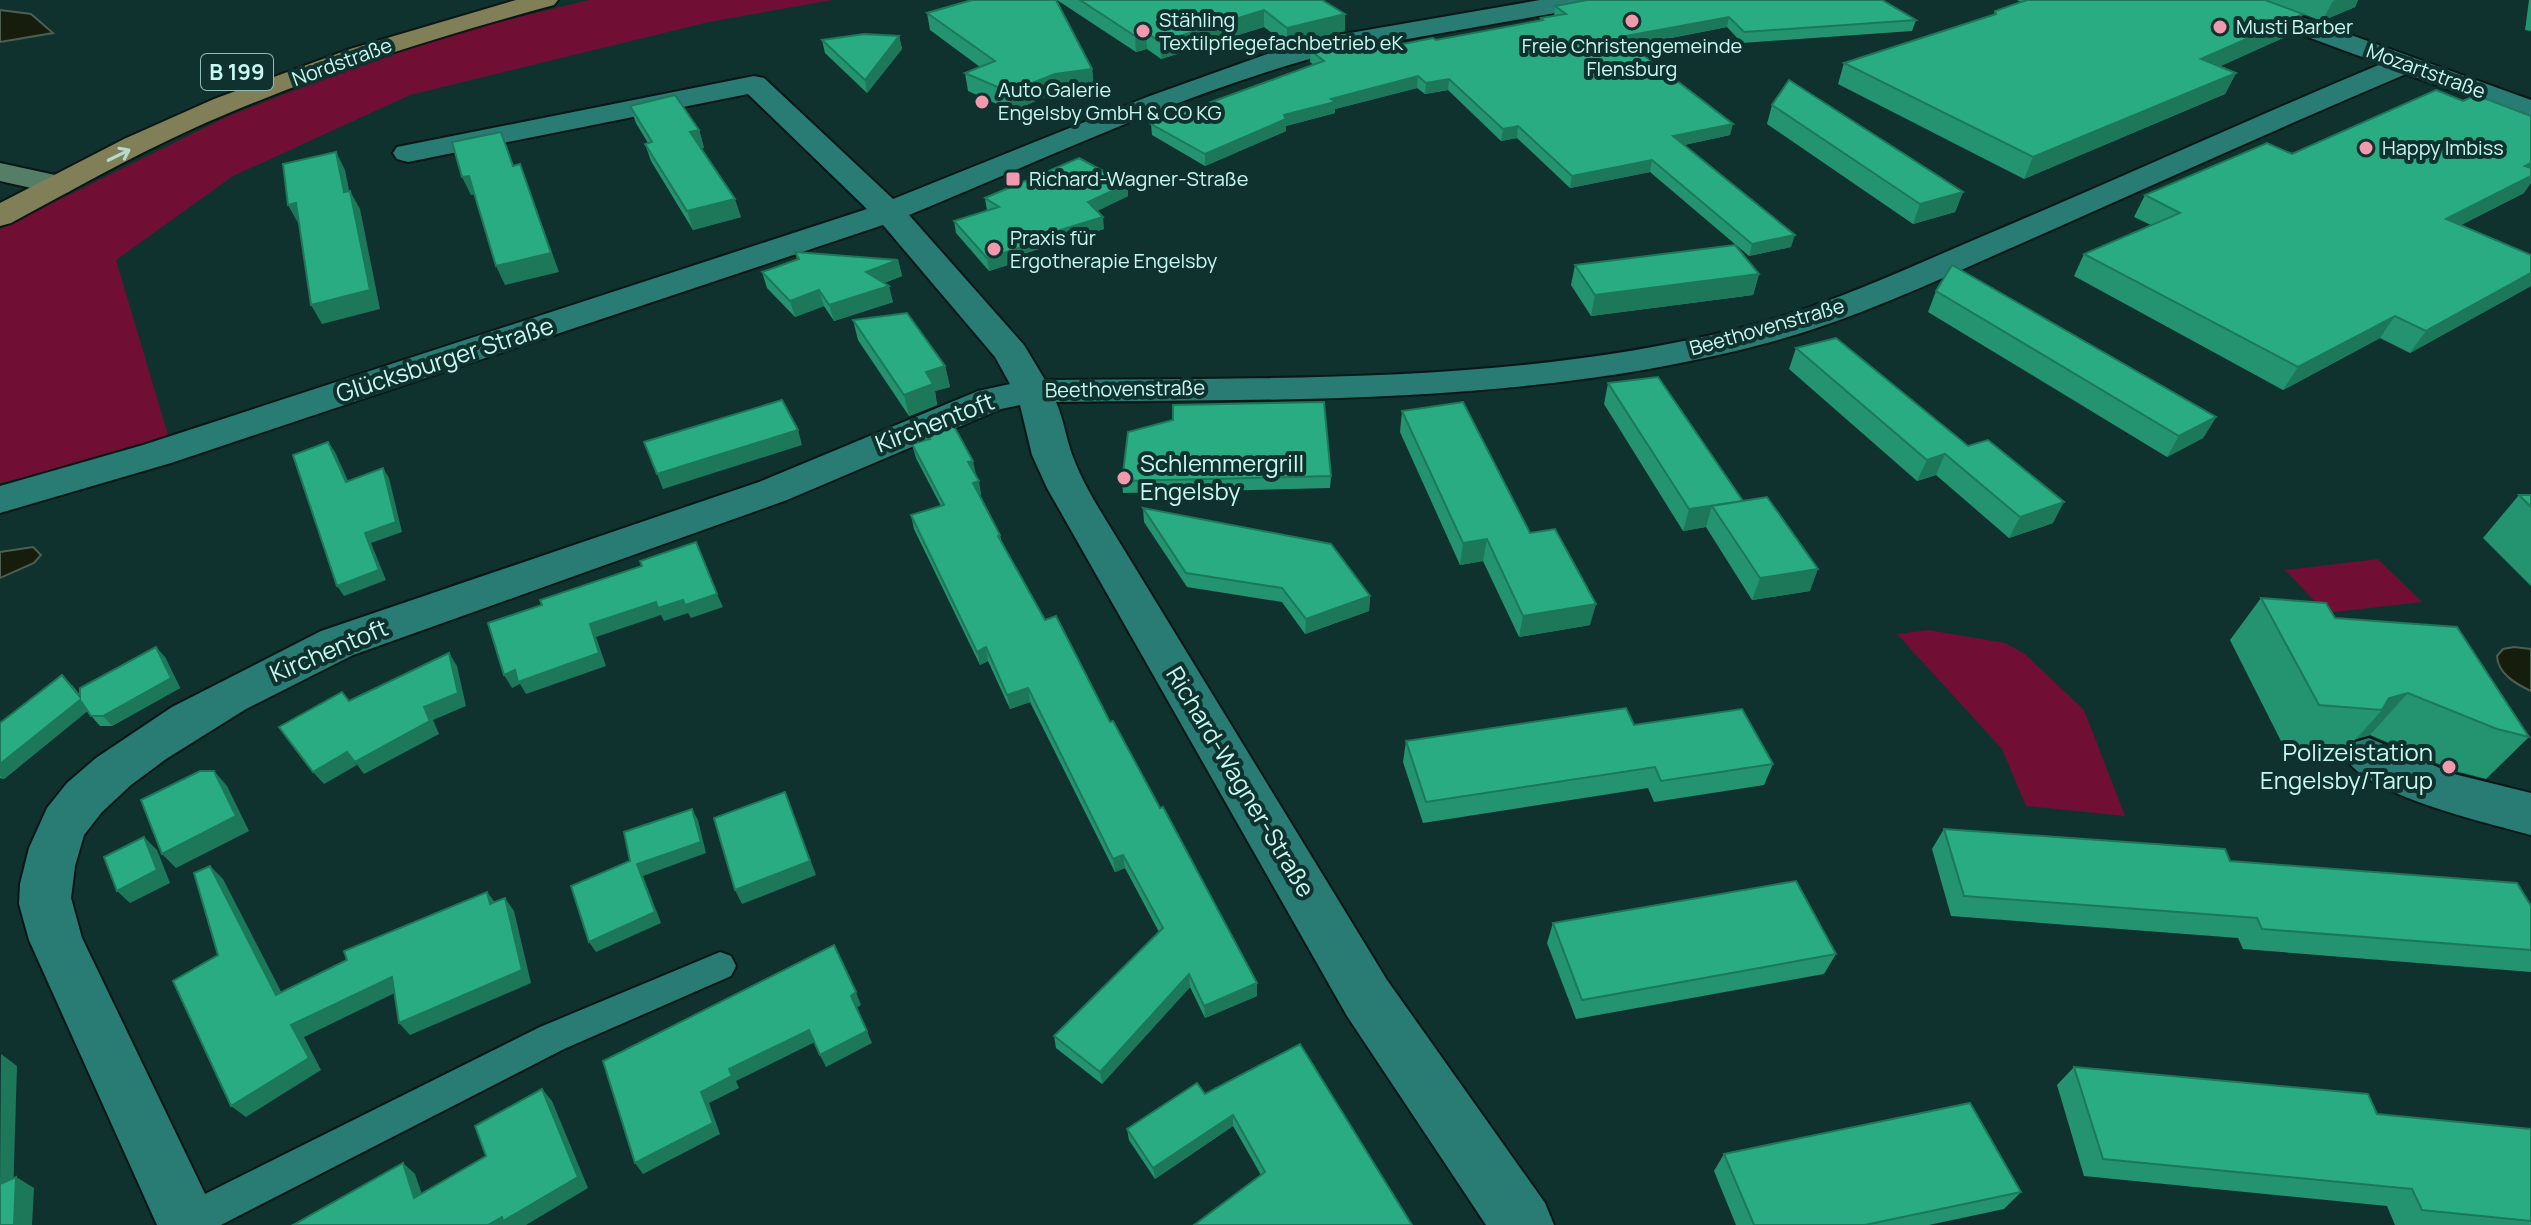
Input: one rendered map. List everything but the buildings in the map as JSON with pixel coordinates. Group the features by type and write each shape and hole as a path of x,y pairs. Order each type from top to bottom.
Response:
{"main road":[{"name":"Nordstraße","path":"168,100 253,66 382,24 475,0"},
{"name":"Nordstraße","path":"56,169 179,125 309,72 422,33 545,0"},
{"path":"4,176 56,169"},
{"name":"B 199","path":"0,216 56,169"}],"street":[{"name":"Glücksburger Straße","path":"0,500 157,454 889,212 1171,97 1291,55 1338,43 1584,0"},
{"name":"Mozartstraße","path":"2230,0 2531,110"},
{"name":"Beethovenstraße","path":"1033,391 1345,386 1467,380 1570,369 1723,344 1896,287 2405,64"},
{"name":"Richard-Wagner-Straße","path":"408,153 754,84 889,212 1011,353 1033,391 1045,420 1052,455 1067,488 1123,584 1367,998 1523,1225"},
{"name":"Kirchentoft","path":"188,1223 56,940 44,896 53,853 66,821 99,785 142,751 213,706 337,643 759,497 991,399 1033,391"},
{"path":"2369,757 2444,791 2531,814"}],"lane":[{"name":"Kirchentoft","path":"188,1223 552,1038 720,966"}],"shaded area":[{"path":"589,0 832,0 709,22 410,95 233,176 116,260 168,435 88,462 0,483 0,229 226,117 346,70 457,32"},
{"path":"0,10 31,14 53,33 0,42"},
{"path":"33,547 41,555 34,563 0,578 0,552"},
{"path":"2378,559 2422,602 2326,613 2285,570"},
{"path":"1928,630 2005,643 2025,654 2084,710 2125,816 2026,806 2002,749 1897,634"},
{"path":"2503,649 2531,649 2531,691 2509,678 2498,662 2497,656"}],"place":[{"name":"Freie Christengemeinde Flensburg","path":"1632,21"},
{"name":"Musti Barber","path":"2220,27"},
{"name":"Stähling Textilpflegefachbetrieb eK","path":"1143,31"},
{"name":"Auto Galerie Engelsby GmbH & CO KG","path":"982,102"},
{"name":"Happy Imbiss","path":"2366,148"},
{"name":"Richard-Wagner-Straße","path":"1013,179"},
{"name":"Praxis für Ergotherapie Engelsby","path":"994,249"},
{"name":"Schlemmergrill Engelsby","path":"1124,478"},
{"name":"Polizeistation Engelsby/Tarup","path":"2449,767"}]}
